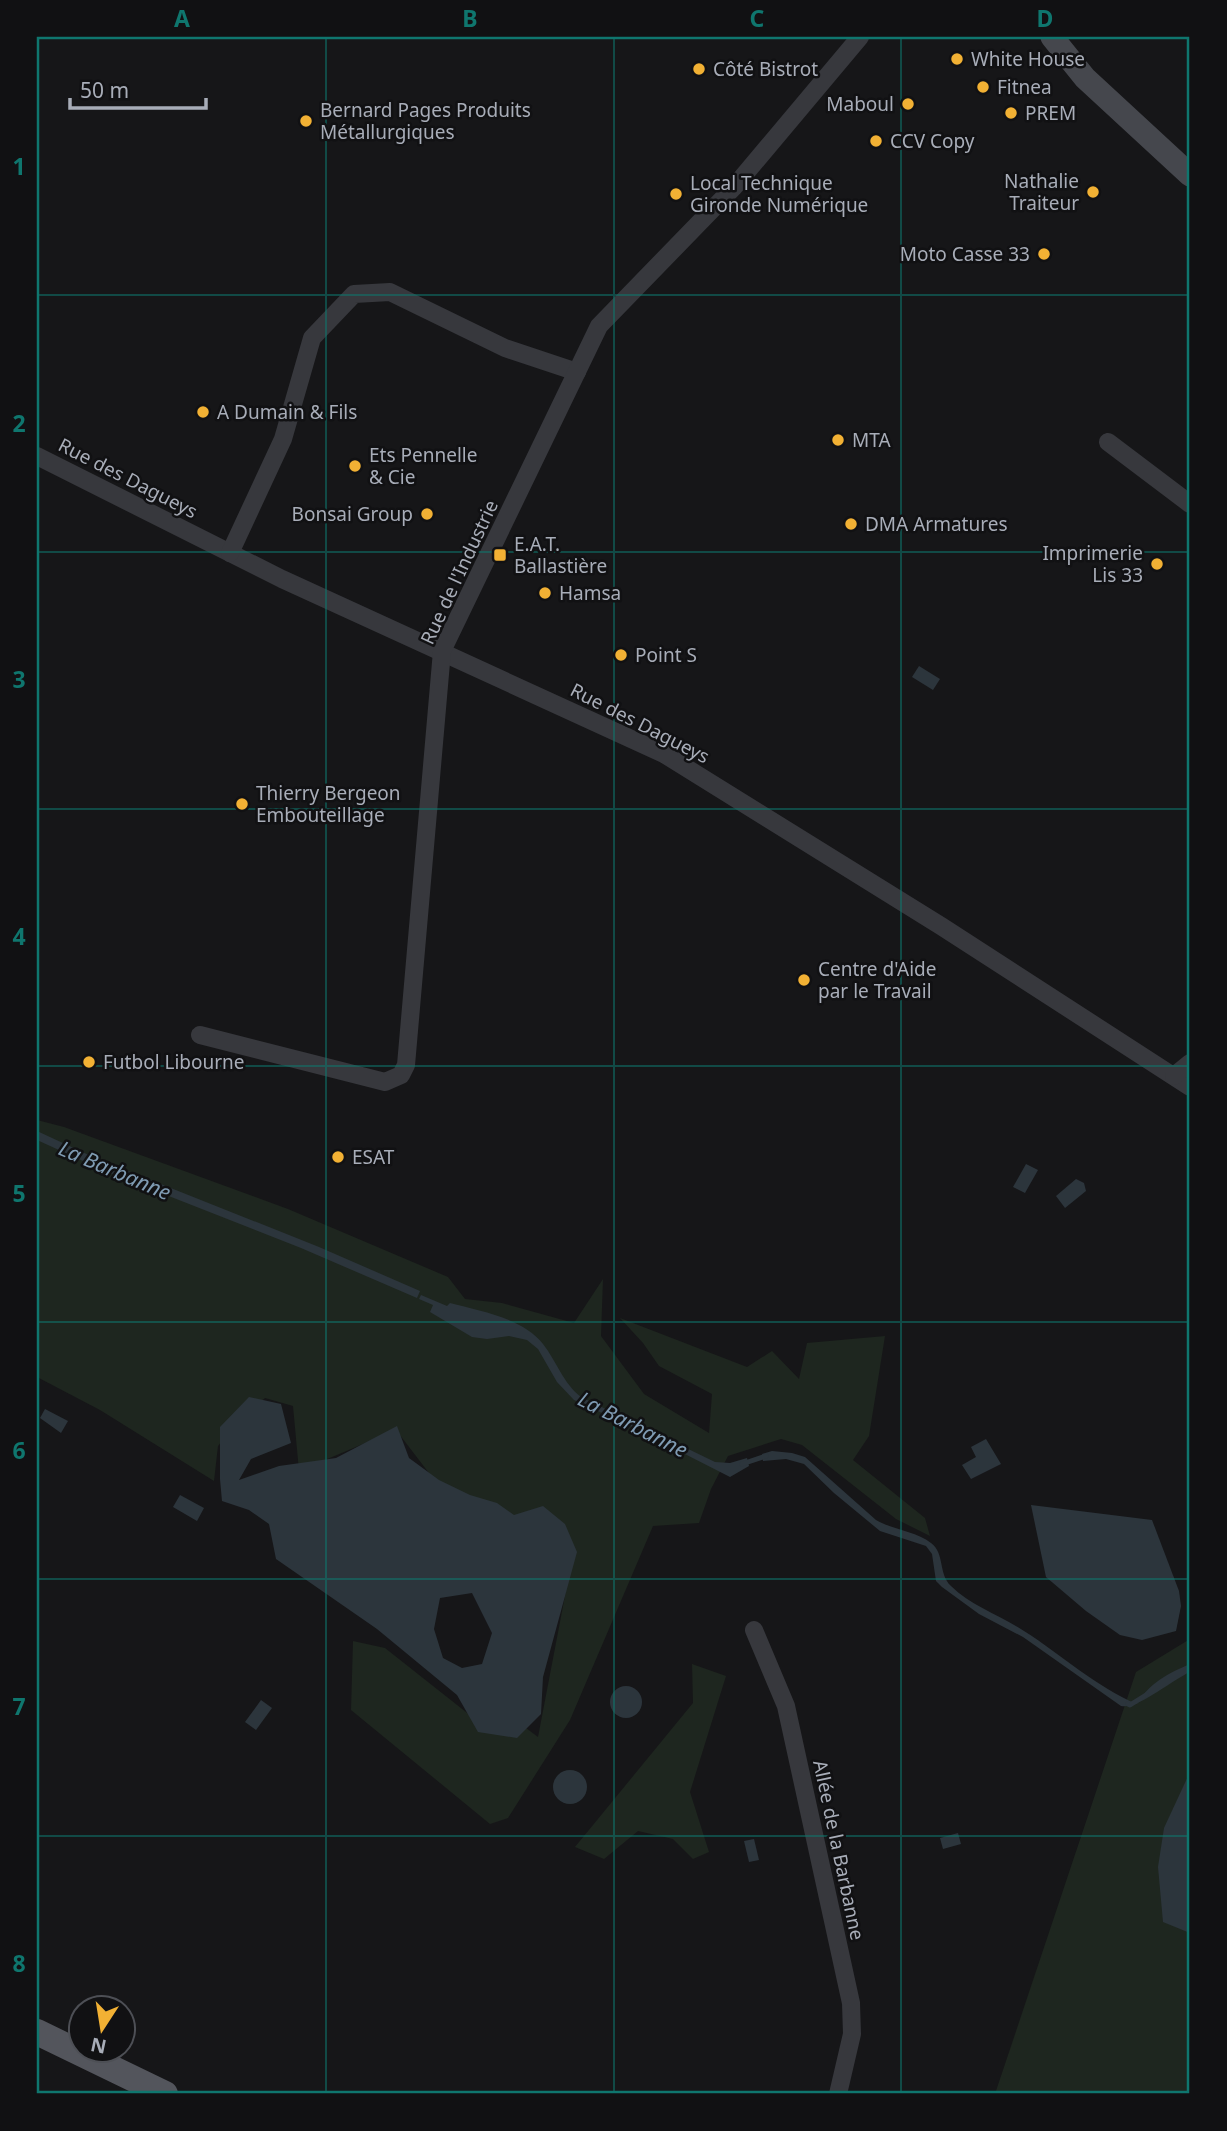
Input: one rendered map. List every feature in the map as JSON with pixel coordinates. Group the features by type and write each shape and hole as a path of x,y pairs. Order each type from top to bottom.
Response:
{"main road":[{"path":"1052,37 1084,78 1190,175"},
{"path":"37,2032 165,2094"}],"street":[{"name":"Rue de l'Industrie","path":"200,1035 385,1082 401,1075 406,1065 442,651 599,326 734,187 860,37"},
{"path":"230,553 284,439 312,338 354,295 390,292 505,348 577,372"},
{"path":"1108,442 1190,504"},
{"name":"Rue des Dagueys","path":"37,456 230,553 664,754 941,926 1190,1087"},
{"path":"1174,1076 1190,1063"},
{"name":"Allée de la Barbanne","path":"754,1630 786,1706 851,2003 852,2034 840,2089"}],"shaded area":[{"path":"37,1120 64,1127 288,1209 448,1277 465,1299 502,1303 574,1323 603,1279 601,1336 644,1394 709,1433 712,1394 659,1366 620,1318 747,1367 772,1351 799,1379 807,1343 885,1336 869,1436 853,1460 925,1518 930,1536 896,1519 802,1445 781,1439 728,1456 711,1489 699,1523 653,1526 570,1720 508,1818 490,1824 351,1710 353,1641 385,1648 471,1716 498,1707 538,1737 568,1580 455,1507 396,1430 299,1471 293,1406 265,1398 236,1424 218,1446 214,1481 100,1410 37,1377"},
{"path":"1190,1639 1190,2094 995,2094 1136,1672"},
{"path":"692,1664 726,1676 690,1792 709,1852 693,1859 673,1839 638,1831 604,1859 575,1847 693,1703"}],"water":[{"path":"919,666 940,679 933,690 912,677"},
{"path":"37,1131 93,1157 319,1247 420,1291 417,1298 301,1248 105,1171 37,1140"},
{"path":"1026,1164 1038,1170 1025,1193 1013,1187"},
{"path":"1076,1179 1084,1183 1086,1191 1065,1208 1056,1196"},
{"path":"421,1295 447,1306 450,1303 513,1322 543,1344 565,1379 581,1397 715,1462 730,1463 747,1458 749,1466 730,1477 574,1400 557,1382 538,1349 527,1340 509,1336 487,1339 472,1337 430,1312 433,1305 419,1299"},
{"path":"249,1397 281,1404 291,1443 251,1459 239,1480 279,1466 336,1458 397,1426 409,1458 439,1480 470,1495 497,1503 514,1515 543,1506 565,1524 577,1552 543,1677 541,1714 517,1738 478,1732 457,1695 377,1629 276,1559 269,1524 249,1510 222,1501 220,1427","holes":["472,1593 492,1633 482,1664 462,1668 443,1658 434,1629 440,1598"]},
{"path":"45,1409 68,1421 61,1433 40,1418"},
{"path":"986,1439 1001,1464 971,1479 962,1465 976,1457 971,1447"},
{"path":"772,1451 805,1457 876,1520 931,1543 938,1552 944,1576 959,1593 1024,1631 1107,1689 1136,1704 1121,1706 1023,1637 979,1614 936,1581 932,1554 926,1546 880,1531 804,1464 786,1459 763,1461 762,1454"},
{"path":"180,1495 204,1508 197,1521 173,1507"},
{"path":"1031,1505 1152,1520 1179,1591 1181,1606 1176,1631 1142,1640 1120,1635 1046,1577"},
{"path":"1190,1664 1190,1672 1138,1703 1147,1690 1160,1680"},
{"path":"626,1686 638,1690 642,1702 638,1714 626,1718 614,1714 610,1702 614,1690"},
{"path":"261,1700 272,1708 256,1730 245,1722"},
{"path":"570,1770 582,1775 587,1787 582,1799 570,1804 558,1799 553,1787 558,1775"},
{"path":"1190,1772 1190,1933 1163,1922 1158,1867 1164,1828"},
{"path":"958,1833 961,1844 943,1849 940,1838"},
{"path":"754,1839 759,1860 749,1862 744,1841"}],"waterway":[{"name":"La Barbanne","path":"742,1464 766,1456"},
{"name":"La Barbanne","path":"1128,1704 1146,1695"}],"place":[{"name":"White House","path":"957,59"},
{"name":"Côté Bistrot","path":"699,69"},
{"name":"Fitnea","path":"983,87"},
{"name":"Maboul","path":"908,104"},
{"name":"PREM","path":"1011,113"},
{"name":"Bernard Pages Produits Métallurgiques","path":"306,121"},
{"name":"CCV Copy","path":"876,141"},
{"name":"Nathalie Traiteur","path":"1093,192"},
{"name":"Local Technique Gironde Numérique","path":"676,194"},
{"name":"Moto Casse 33","path":"1044,254"},
{"name":"A Dumain & Fils","path":"203,412"},
{"name":"MTA","path":"838,440"},
{"name":"Ets Pennelle & Cie","path":"355,466"},
{"name":"Bonsai Group","path":"427,514"},
{"name":"DMA Armatures","path":"851,524"},
{"name":"E.A.T. Ballastière","path":"500,555"},
{"name":"Imprimerie Lis 33","path":"1157,564"},
{"name":"Hamsa","path":"545,593"},
{"name":"Point S","path":"621,655"},
{"name":"Thierry Bergeon Embouteillage","path":"242,804"},
{"name":"Centre d'Aide par le Travail","path":"804,980"},
{"name":"Futbol Libourne","path":"89,1062"},
{"name":"ESAT","path":"338,1157"}]}
